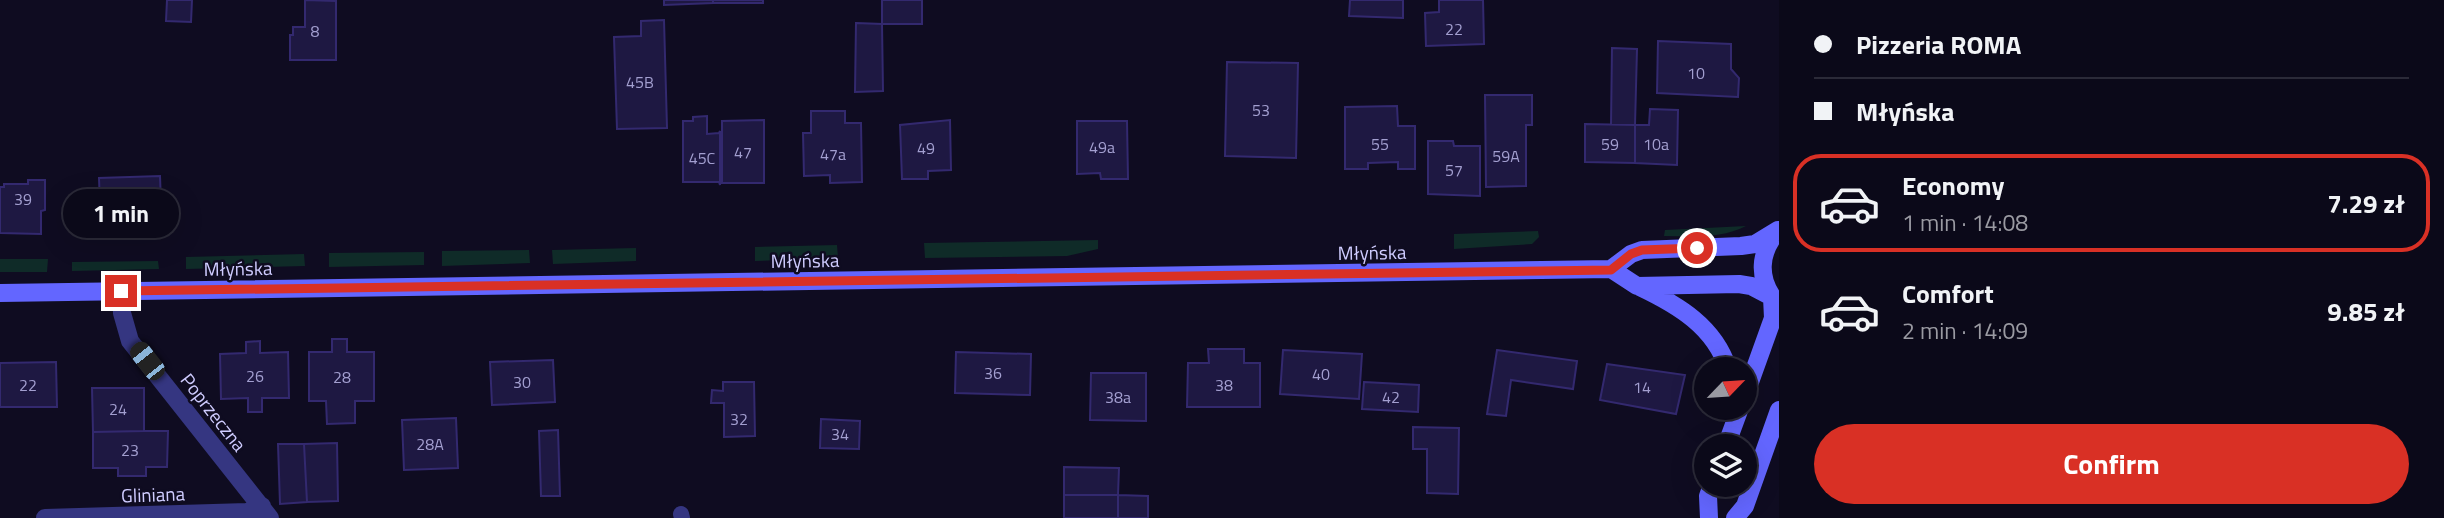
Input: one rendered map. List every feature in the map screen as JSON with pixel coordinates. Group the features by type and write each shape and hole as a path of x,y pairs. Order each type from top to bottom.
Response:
{"street":[{"path":"1722,357 1706,330 1676,306 1611,270 1631,254 1642,250 1755,244 1779,230"},
{"path":"1757,363 1773,318 1775,301 1763,275 1763,262 1765,251 1779,230"},
{"name":"Młyńska","path":"0,293 1611,270"},
{"path":"1637,286 1739,284 1752,286 1775,301"},
{"name":"Poprzeczna","path":"121,291 125,328 131,341 266,512"},
{"path":"1735,518 1745,506 1779,410"},
{"path":"1708,497 1709,518"},
{"name":"Gliniana","path":"45,518 266,512"}],"green space":[{"path":"1746,226 1716,235 1664,236 1665,230"},
{"path":"1538,231 1539,237 1532,244 1454,249 1454,234"},
{"path":"1098,240 1098,249 1067,256 925,258 924,243"},
{"path":"837,245 838,258 755,261 755,247"},
{"path":"636,248 636,261 553,264 552,250"},
{"path":"529,250 530,263 442,266 442,251"},
{"path":"424,252 424,265 329,267 329,253"},
{"path":"304,254 305,266 186,269 186,257"},
{"path":"0,259 48,259 47,272 0,272"},
{"path":"158,261 159,269 72,271 72,262"}],"building":[{"path":"167,0 192,0 191,22 166,21"},
{"path":"305,0 336,1 336,60 290,60 290,35 293,35 293,27 305,27"},
{"path":"664,0 713,0 713,3 664,5"},
{"path":"713,0 763,0 763,3 713,3"},
{"path":"882,0 922,0 922,24 882,24"},
{"path":"1350,0 1403,0 1403,18 1349,16"},
{"path":"1439,0 1483,0 1484,44 1426,46 1425,13 1439,12"},
{"path":"664,20 667,128 617,129 614,37 641,36 641,21"},
{"path":"856,23 882,24 883,91 855,92"},
{"path":"1658,41 1731,44 1731,69 1739,78 1738,97 1657,93"},
{"path":"1612,48 1637,49 1635,125 1611,125"},
{"path":"1227,62 1298,63 1296,158 1225,156"},
{"path":"1485,95 1532,95 1532,125 1526,125 1526,186 1486,187"},
{"path":"1397,106 1398,126 1415,126 1415,169 1398,169 1398,162 1368,163 1368,169 1345,169 1345,107"},
{"path":"1650,109 1678,110 1677,165 1635,163 1635,125 1649,125"},
{"path":"811,111 845,111 845,123 861,123 862,182 830,183 830,175 804,176 803,133 811,133"},
{"path":"707,116 707,134 720,131 720,185 719,182 683,182 683,121"},
{"path":"764,120 764,183 722,183 722,121"},
{"path":"950,120 951,170 928,171 928,179 902,179 900,125"},
{"path":"1077,121 1127,121 1128,179 1101,179 1100,173 1077,174"},
{"path":"1585,124 1635,125 1635,163 1585,162"},
{"path":"1428,141 1453,141 1454,146 1480,146 1480,196 1428,194"},
{"path":"160,176 162,230 101,232 99,178"},
{"path":"28,180 45,180 45,210 41,211 41,234 0,233 0,187 4,187 4,184 28,184"},
{"path":"332,339 347,339 347,352 374,352 374,401 355,401 355,423 327,424 326,401 309,401 309,352 332,352"},
{"path":"260,341 260,353 288,352 289,398 262,398 262,412 248,412 248,398 221,399 220,354 246,353 246,342"},
{"path":"1208,349 1244,349 1244,363 1260,363 1260,407 1187,407 1188,363 1209,363"},
{"path":"1283,350 1362,354 1359,399 1280,394"},
{"path":"1497,350 1577,361 1573,389 1511,380 1506,416 1487,414"},
{"path":"956,352 1031,354 1030,395 955,393"},
{"path":"553,360 555,402 492,405 490,362"},
{"path":"56,362 57,407 0,407 0,363"},
{"path":"1607,364 1685,375 1676,414 1600,400"},
{"path":"1091,373 1146,373 1146,421 1090,420"},
{"path":"723,382 754,382 755,436 724,437 724,403 711,403 712,390 723,391"},
{"path":"1364,382 1419,385 1418,412 1362,409"},
{"path":"92,388 144,388 144,431 93,432"},
{"path":"456,418 458,468 404,470 402,420"},
{"path":"821,419 860,421 859,449 820,448"},
{"path":"1413,427 1459,428 1458,494 1427,493 1427,449 1413,449"},
{"path":"558,430 560,496 541,496 539,431"},
{"path":"168,431 167,467 146,467 146,476 118,476 118,468 93,468 93,432"},
{"path":"337,443 338,501 307,502 304,444"},
{"path":"278,444 304,444 307,502 280,504"},
{"path":"1064,467 1119,468 1118,495 1064,495"},
{"path":"1064,495 1118,495 1118,518 1064,518"},
{"path":"1118,495 1148,496 1148,518 1118,518"}],"route":[{"path":"121,291 1611,270 1631,254 1642,250 1697,248"}]}
